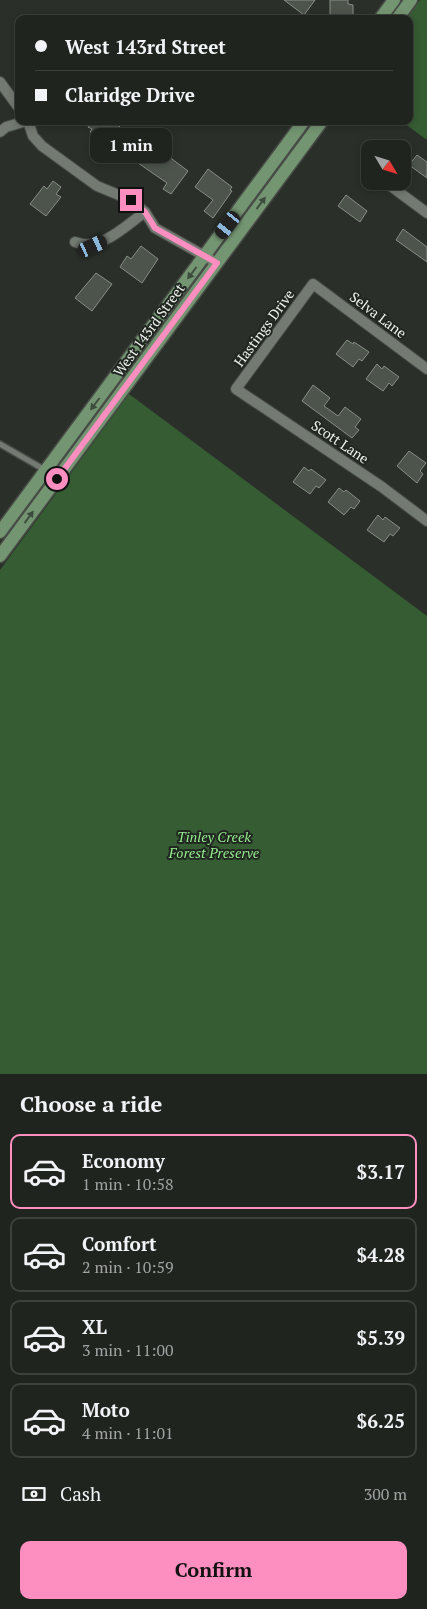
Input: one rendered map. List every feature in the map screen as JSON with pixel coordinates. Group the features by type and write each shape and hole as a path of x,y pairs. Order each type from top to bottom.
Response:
{"main road":[{"path":"383,15 394,0"},
{"path":"400,15 411,0"},
{"name":"West 143rd Street","path":"0,532 301,125"},
{"name":"West 143rd Street","path":"0,556 319,125"}],"street":[{"path":"0,82 15,103"},
{"path":"0,132 6,127 15,124"},
{"path":"29,125 33,136 42,146 97,186 131,200 145,212 155,228 217,263"},
{"path":"396,190 427,213"},
{"path":"74,242 93,246 106,240 145,212"},
{"name":"Selva Lane","path":"313,284 427,369"},
{"name":"Hastings Drive","path":"236,389 313,284"},
{"name":"Scott Lane","path":"236,389 382,487 427,521"}],"lane":[{"path":"0,444 46,471"}],"green space":[{"path":"420,0 427,0 427,140 406,125 413,125 413,15 409,15"},
{"name":"Tinley Creek Forest Preserve","path":"129,394 427,616 427,1074 0,1074 0,570"}],"building":[{"path":"284,0 315,0 304,15"},
{"path":"330,0 348,0 348,4 353,5 353,15 330,15"},
{"path":"89,125 121,125 115,132 118,135 108,147 90,132 92,129 88,127"},
{"path":"132,139 147,148 151,143 156,147 153,152 165,161 168,156 188,171 171,194 163,189 167,183 122,152"},
{"path":"417,155 427,162 427,178 411,166 411,162"},
{"path":"208,169 232,187 230,190 232,191 213,218 204,211 213,200 195,187"},
{"path":"53,181 61,187 56,194 61,197 46,216 30,204 44,186 47,189"},
{"path":"346,195 367,211 360,222 338,206"},
{"path":"403,229 427,247 427,262 396,240"},
{"path":"141,246 158,259 142,283 120,267 127,256 131,259"},
{"path":"96,273 112,284 92,311 75,298"},
{"path":"347,340 353,344 354,342 369,352 362,361 359,359 353,367 336,354"},
{"path":"377,364 382,369 384,366 399,377 392,386 389,383 383,391 366,379"},
{"path":"313,385 330,398 324,406 338,416 345,407 361,419 355,427 359,430 352,438 302,401"},
{"path":"409,451 426,463 420,471 423,474 417,483 397,466"},
{"path":"304,467 309,471 311,469 326,480 319,488 316,486 310,494 293,482"},
{"path":"339,488 344,492 346,490 360,501 354,509 351,507 344,515 328,502"},
{"path":"378,515 383,520 385,517 400,528 393,536 390,534 384,542 367,530"}],"route":[{"path":"57,479 217,263 155,228 145,212 131,200"}]}
